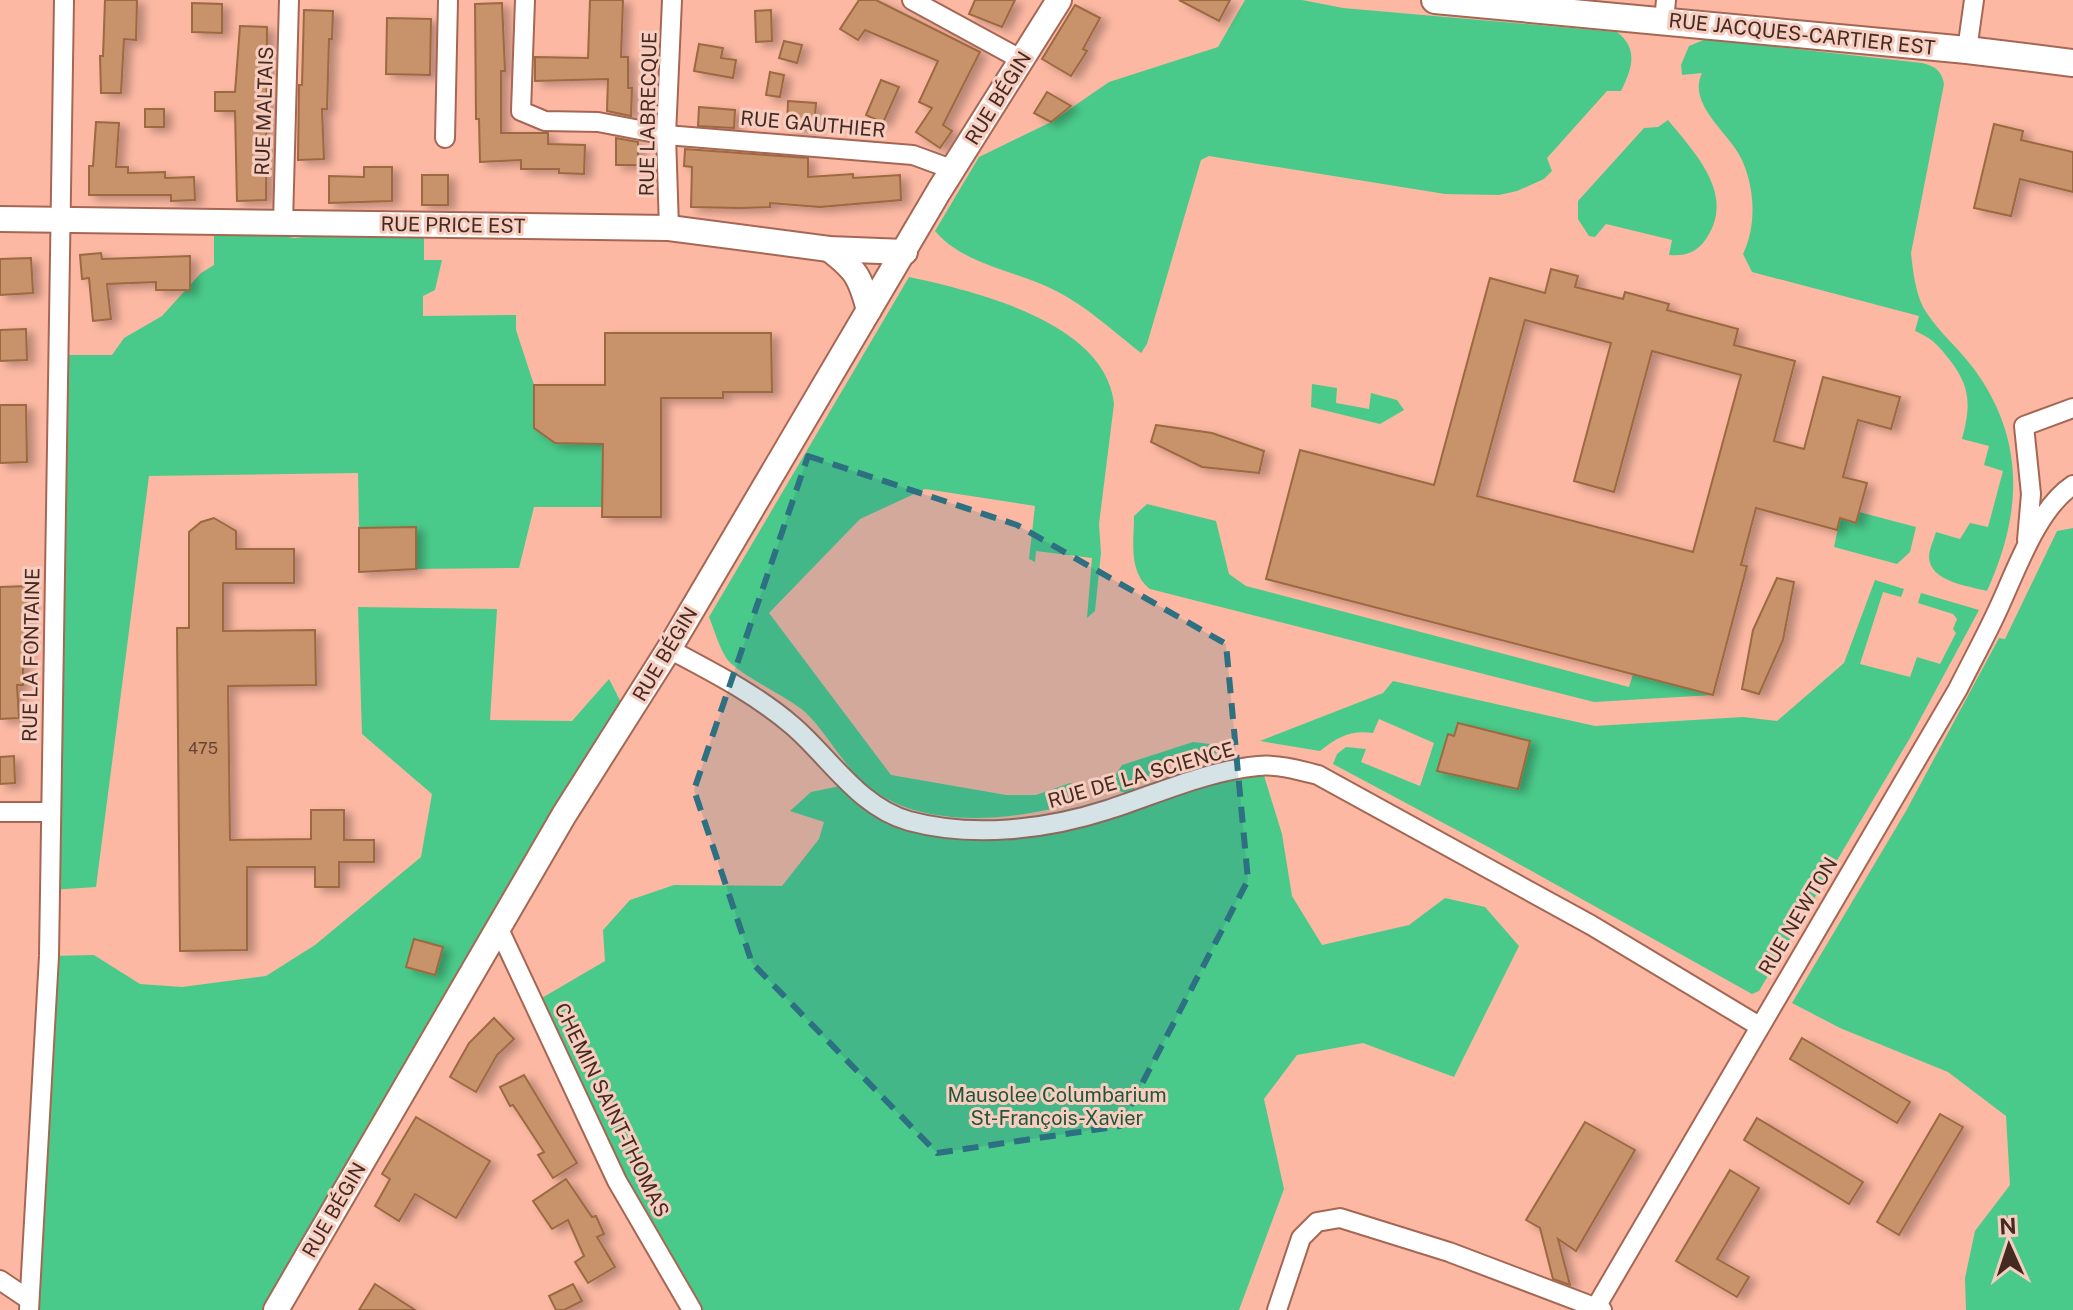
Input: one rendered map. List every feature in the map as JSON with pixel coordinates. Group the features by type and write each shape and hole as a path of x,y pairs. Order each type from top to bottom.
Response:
{"main road":[{"name":"RUE JACQUES-CARTIER EST","path":"1435,0 1665,10 2073,63"}],"street":[{"name":"RUE LA FONTAINE","path":"28,1304 49,956 64,0"},
{"name":"RUE MALTAIS","path":"283,223 289,0"},
{"path":"445,138 448,0"},
{"name":"RUE GAUTHIER","path":"525,0 521,111 545,121 598,122 666,135 913,155 954,170"},
{"name":"RUE LABRECQUE","path":"669,228 666,135 672,0"},
{"path":"912,0 1022,60"},
{"name":"RUE BÉGIN","path":"276,1310 564,815 669,649 939,191 1059,0"},
{"path":"1967,50 1974,0"},
{"name":"RUE PRICE EST","path":"0,219 669,228 829,249 905,252"},
{"path":"829,249 852,266 863,285 869,310"},
{"name":"RUE NEWTON","path":"2027,542 2031,494 2024,426 2073,408"},
{"name":"RUE NEWTON","path":"1599,1308 1759,1026 1958,689 2027,542 2039,523 2073,485"},
{"name":"RUE DE LA SCIENCE","path":"669,649 752,695 794,726 850,784 876,806 907,820 951,828 999,830 1049,825 1104,811 1224,772 1261,766 1292,768 1318,775 1591,925 1759,1026"},
{"path":"0,812 50,812"},
{"name":"CHEMIN SAINT-THOMAS","path":"498,927 617,1181 692,1310"},
{"path":"1277,1310 1301,1238 1308,1229 1328,1218 1340,1218 1449,1252 1599,1308"},
{"path":"0,1280 28,1304"}],"highlighted area":[{"path":"808,456 1017,525 1226,644 1248,880 1120,1126 937,1153 752,963 694,790"}],"green space":[{"path":"1245,0 1302,0 1343,8 1617,32 1631,52 1630,67 1621,91 1607,91 1547,158 1552,171 1544,179 1499,195 1445,194 1209,156 1201,160 1147,344 1141,353 1074,301 1035,282 974,259 946,242 935,231 979,157 1051,122 1109,82 1218,47"},
{"path":"1706,39 1922,63 1940,72 1944,84 1911,253 1916,287 1923,307 1974,369 1991,396 2010,450 2012,506 1999,562 1987,591 1943,577 1931,565 1929,557 1936,532 1960,539 1970,523 1988,527 2003,471 1984,465 1989,446 1962,439 1968,406 1962,379 1938,346 1915,331 1919,316 1752,272 1743,254 1752,219 1746,169 1735,148 1704,107 1699,84 1702,73 1682,75 1681,65 1689,46"},
{"path":"1668,120 1700,160 1714,190 1717,206 1714,223 1706,239 1686,254 1669,255 1672,240 1606,224 1595,237 1589,236 1578,219 1578,201 1644,128 1658,127"},
{"path":"214,222 294,238 424,225 424,260 442,260 435,290 423,296 423,316 516,315 516,330 534,385 534,428 555,443 603,444 602,507 534,507 519,568 416,569 416,527 359,528 358,473 149,476 96,887 50,890 59,355 112,355 124,338 162,316 201,273 214,265"},
{"path":"909,277 967,291 1033,315 1063,331 1088,352 1106,376 1114,404 1099,524 1101,553 1095,611 1087,618 1092,558 1036,551 1035,562 1029,559 1035,506 925,489 860,519 769,613 891,775 1006,795 1036,795 1070,783 1085,789 1086,796 1081,801 1027,814 969,818 940,816 886,799 856,775 805,712 730,662 720,647 709,617"},
{"path":"1312,384 1337,388 1336,403 1369,409 1371,393 1397,400 1404,410 1380,424 1311,407"},
{"path":"1147,504 1216,521 1229,574 1246,586 1629,687 1633,674 1713,695 1594,702 1150,589 1138,574 1133,546 1134,516"},
{"path":"1859,512 1916,527 1910,552 1897,564 1834,547 1840,518 1856,522"},
{"path":"2073,528 2073,1310 1966,1310 1965,1278 1975,1231 2010,1185 2006,1116 1948,1072 1840,1028 1792,1003 1906,811 1999,638 2005,639 2057,531"},
{"path":"1875,580 1904,589 1901,597 1883,592 1860,664 1910,677 1917,657 1940,664 1956,633 1953,629 1957,619 1953,614 1918,603 1921,593 1979,610 1910,738 1759,991 1752,994 1333,764 1337,754 1346,747 1366,749 1361,762 1420,786 1434,743 1379,719 1373,733 1345,736 1320,751 1260,741 1383,693 1393,681 1595,726 1743,717 1777,721 1844,663"},
{"path":"358,607 497,609 490,720 572,721 609,679 628,716 276,1310 29,1310 49,956 94,955 140,984 182,987 266,976 315,945 421,857 432,794 362,734"},
{"path":"1193,742 1235,747 1187,763 1186,758 1163,766 1162,772 1145,777 1134,787 1135,791 1128,794 1117,790 1112,780 1122,765"},
{"name":"Mausolee Columbarium St-François-Xavier","path":"1261,766 1282,834 1292,896 1322,945 1409,925 1445,898 1485,907 1519,946 1454,1077 1363,1043 1297,1055 1264,1099 1284,1189 1239,1310 692,1310 535,1002 605,961 603,930 630,900 674,885 782,886 819,839 824,822 790,811 811,792 850,784 907,820 999,830"}],"building":[{"path":"105,0 137,0 136,40 124,39 121,93 101,93 100,56 103,56"},
{"path":"590,0 623,0 621,57 628,57 628,88 632,88 631,116 607,111 608,79 535,81 535,57 588,58"},
{"path":"859,0 876,0 980,52 943,125 952,131 940,148 916,132 932,108 919,102 938,61 865,30 858,40 840,29"},
{"path":"975,0 1015,0 1002,27 969,14"},
{"path":"1179,0 1230,0 1219,21"},
{"path":"192,3 222,4 222,33 192,32"},
{"path":"502,3 505,71 501,71 501,133 548,133 548,144 585,145 584,174 559,173 559,169 521,169 521,160 480,162 479,119 476,119 475,4"},
{"path":"1075,5 1100,18 1083,49 1087,51 1071,76 1042,59"},
{"path":"304,10 333,11 327,109 322,109 324,159 298,160"},
{"path":"771,10 772,41 756,42 755,11"},
{"path":"387,18 431,19 430,75 386,74"},
{"path":"240,26 267,27 266,200 237,201 235,111 215,111 215,92 235,92"},
{"path":"784,41 802,45 797,63 779,58"},
{"path":"699,44 723,48 721,58 736,60 733,78 694,71"},
{"path":"770,72 784,75 780,97 766,95"},
{"path":"881,80 899,87 883,123 866,115"},
{"path":"1047,92 1071,106 1051,122 1034,113"},
{"path":"788,101 816,103 814,129 787,127"},
{"path":"699,107 735,110 734,128 698,126"},
{"path":"145,109 164,109 164,127 145,127"},
{"path":"96,122 119,123 116,167 128,167 128,173 165,172 165,178 194,177 195,200 171,201 171,195 89,195 89,166 93,166"},
{"path":"1994,124 2023,131 2021,140 2073,152 2073,192 2020,179 2011,216 1974,208"},
{"path":"616,138 638,142 638,165 616,165"},
{"path":"685,149 808,158 808,177 900,175 901,200 820,207 770,203 770,207 691,207 692,167 684,166"},
{"path":"364,167 392,167 392,201 329,203 329,176 364,177"},
{"path":"422,175 448,175 448,205 422,205"},
{"path":"101,253 102,259 190,256 190,290 156,290 156,282 107,284 111,319 93,321 89,278 82,279 80,255"},
{"path":"31,258 33,293 0,295 0,259"},
{"path":"1551,269 1578,276 1575,287 1623,299 1625,292 1669,304 1667,310 1738,329 1734,345 1795,361 1774,441 1804,449 1823,377 1900,397 1891,429 1858,420 1843,477 1867,483 1856,523 1840,518 1837,530 1756,508 1741,565 1747,566 1713,695 1266,579 1300,450 1434,485 1490,278 1545,293","holes":["1525,320 1611,343 1574,481 1614,492 1652,351 1741,375 1693,552 1477,496"]},
{"path":"26,329 27,360 0,361 0,330"},
{"path":"605,333 771,333 772,392 723,392 723,398 661,398 661,517 602,517 603,444 555,443 534,428 534,385 605,385"},
{"path":"0,405 26,405 27,462 0,463"},
{"path":"1156,425 1212,433 1264,451 1259,473 1202,467 1151,442"},
{"path":"214,518 236,531 236,549 294,549 294,583 223,583 223,631 315,630 316,685 228,686 230,840 311,839 311,810 344,810 344,840 374,840 374,862 339,862 339,887 315,887 315,867 247,867 247,950 180,951 177,628 189,628 189,532 201,522"},
{"path":"416,527 416,569 359,572 359,528"},
{"path":"1777,578 1794,582 1783,640 1759,694 1742,689 1753,630"},
{"path":"28,586 29,608 25,609 27,654 23,655 23,685 17,685 19,718 0,719 0,587"},
{"path":"1458,723 1530,741 1518,789 1437,771 1448,734 1454,736"},
{"path":"14,756 15,783 0,784 0,757"},
{"path":"414,939 443,947 435,975 406,967"},
{"path":"494,1018 514,1039 497,1055 476,1092 450,1077 469,1043"},
{"path":"1802,1038 1910,1102 1897,1123 1790,1059"},
{"path":"524,1075 577,1163 553,1178 538,1155 544,1152 500,1087"},
{"path":"1940,1114 1963,1127 1899,1235 1877,1222"},
{"path":"416,1117 490,1161 456,1218 415,1194 399,1221 375,1206 390,1179 382,1174"},
{"path":"1757,1118 1863,1182 1849,1204 1744,1140"},
{"path":"1585,1122 1635,1150 1576,1251 1558,1239 1570,1285 1553,1279 1540,1228 1526,1220"},
{"path":"1730,1170 1759,1188 1717,1259 1749,1277 1737,1297 1676,1261"},
{"path":"566,1179 592,1217 596,1216 604,1234 597,1237 615,1267 588,1283 575,1262 584,1256 568,1220 552,1229 533,1201"},
{"path":"375,1284 415,1310 359,1310"},
{"path":"573,1284 582,1301 564,1310 556,1310 549,1296"}]}
